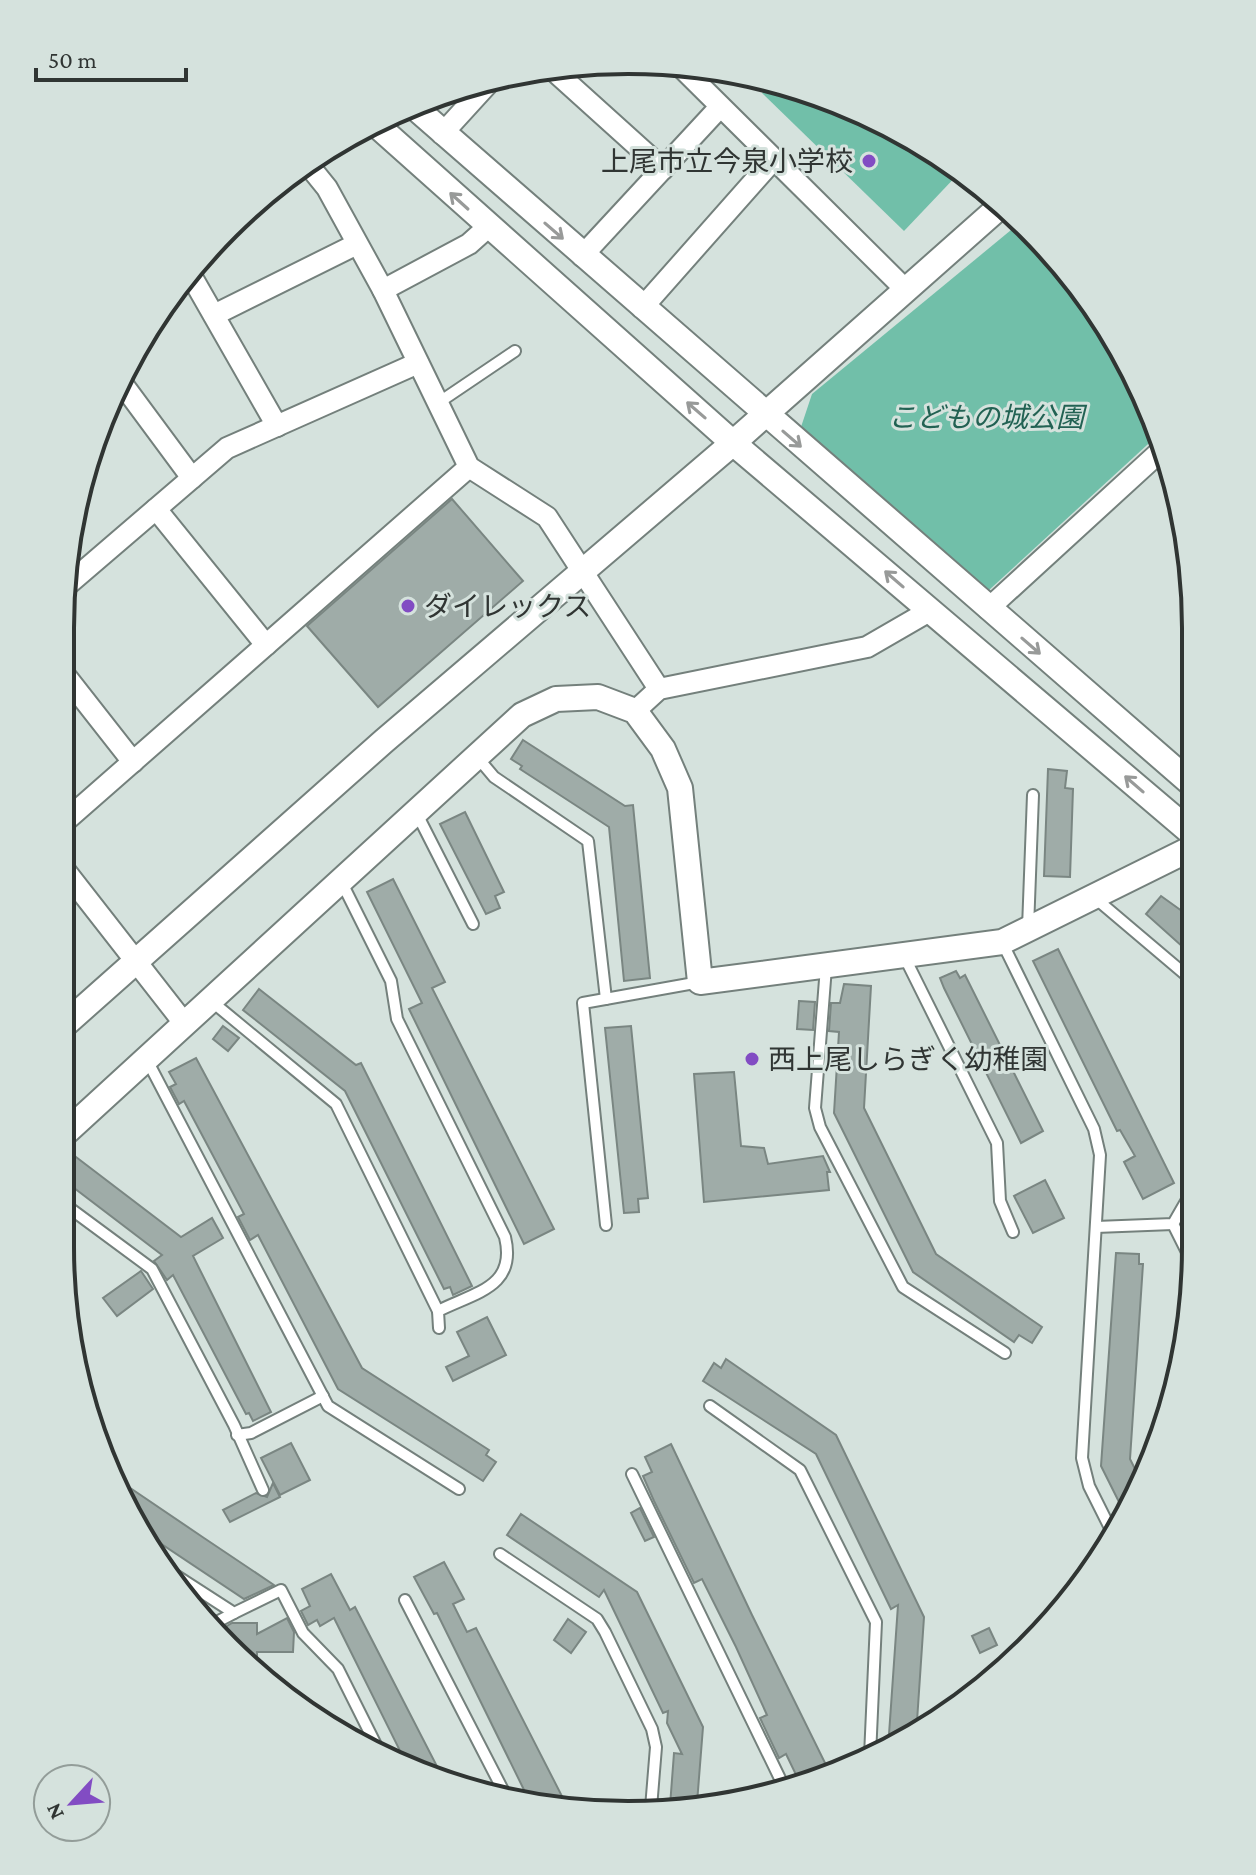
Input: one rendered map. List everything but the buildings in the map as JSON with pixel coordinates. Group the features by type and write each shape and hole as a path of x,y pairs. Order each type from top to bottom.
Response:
{"street":[{"path":"562,78 663,169"},
{"path":"691,78 906,290"},
{"path":"442,134 477,95"},
{"path":"582,256 719,108"},
{"path":"421,114 1182,776"},
{"path":"383,131 733,443 1182,825"},
{"path":"642,308 773,160"},
{"path":"314,172 327,188 383,290 469,467 547,517 659,689"},
{"path":"74,1016 994,212"},
{"path":"383,290 469,244 488,227"},
{"path":"214,315 357,244"},
{"path":"195,282 277,426"},
{"path":"77,577 227,448 418,363"},
{"path":"127,391 192,478"},
{"path":"988,609 1155,456"},
{"path":"74,813 469,467"},
{"path":"156,509 266,645"},
{"path":"635,711 659,689 867,647 931,610"},
{"path":"74,687 133,762"},
{"path":"74,1125 522,715 556,699 598,697 635,711 663,749 680,788 700,982 1002,942 1182,853"},
{"path":"74,882 184,1023"}],"lane":[{"path":"438,403 515,351"},
{"path":"476,756 494,777 588,841 606,999"},
{"path":"1028,930 1033,795"},
{"path":"416,812 473,924"},
{"path":"341,880 391,981 397,1019 505,1237 510,1257 507,1270 499,1281 438,1311"},
{"path":"1095,898 1182,972"},
{"path":"1002,942 1094,1129 1100,1155 1082,1458 1089,1486 1108,1524"},
{"path":"904,956 997,1143 1000,1201 1013,1232"},
{"path":"826,967 815,1108 820,1127 903,1287 1005,1353"},
{"path":"606,1225 583,1003 700,982"},
{"path":"210,1000 336,1104 438,1311 439,1328"},
{"path":"146,1058 328,1406 459,1489"},
{"path":"1173,1224 1182,1208"},
{"path":"74,1211 152,1269 263,1490"},
{"path":"1096,1227 1173,1224"},
{"path":"1173,1224 1182,1242"},
{"path":"237,1435 251,1433 323,1396"},
{"path":"710,1406 800,1470 876,1622 870,1745"},
{"path":"632,1474 780,1779"},
{"path":"500,1554 597,1619 652,1729 656,1747 652,1800"},
{"path":"187,1583 234,1613"},
{"path":"219,1621 281,1590 303,1633 338,1669 373,1739"},
{"path":"405,1600 501,1786"}],"green space":[{"path":"762,93 806,103 840,116 905,148 953,179 904,231"},
{"name":"こどもの城公園","path":"1012,229 1045,263 1089,320 1125,383 1150,442 988,591 801,427 812,394"}],"place":[{"name":"上尾市立今泉小学校","path":"869,161"},
{"name":"ダイレックス","path":"408,606"},
{"name":"西上尾しらぎく幼稚園","path":"752,1059"}]}
